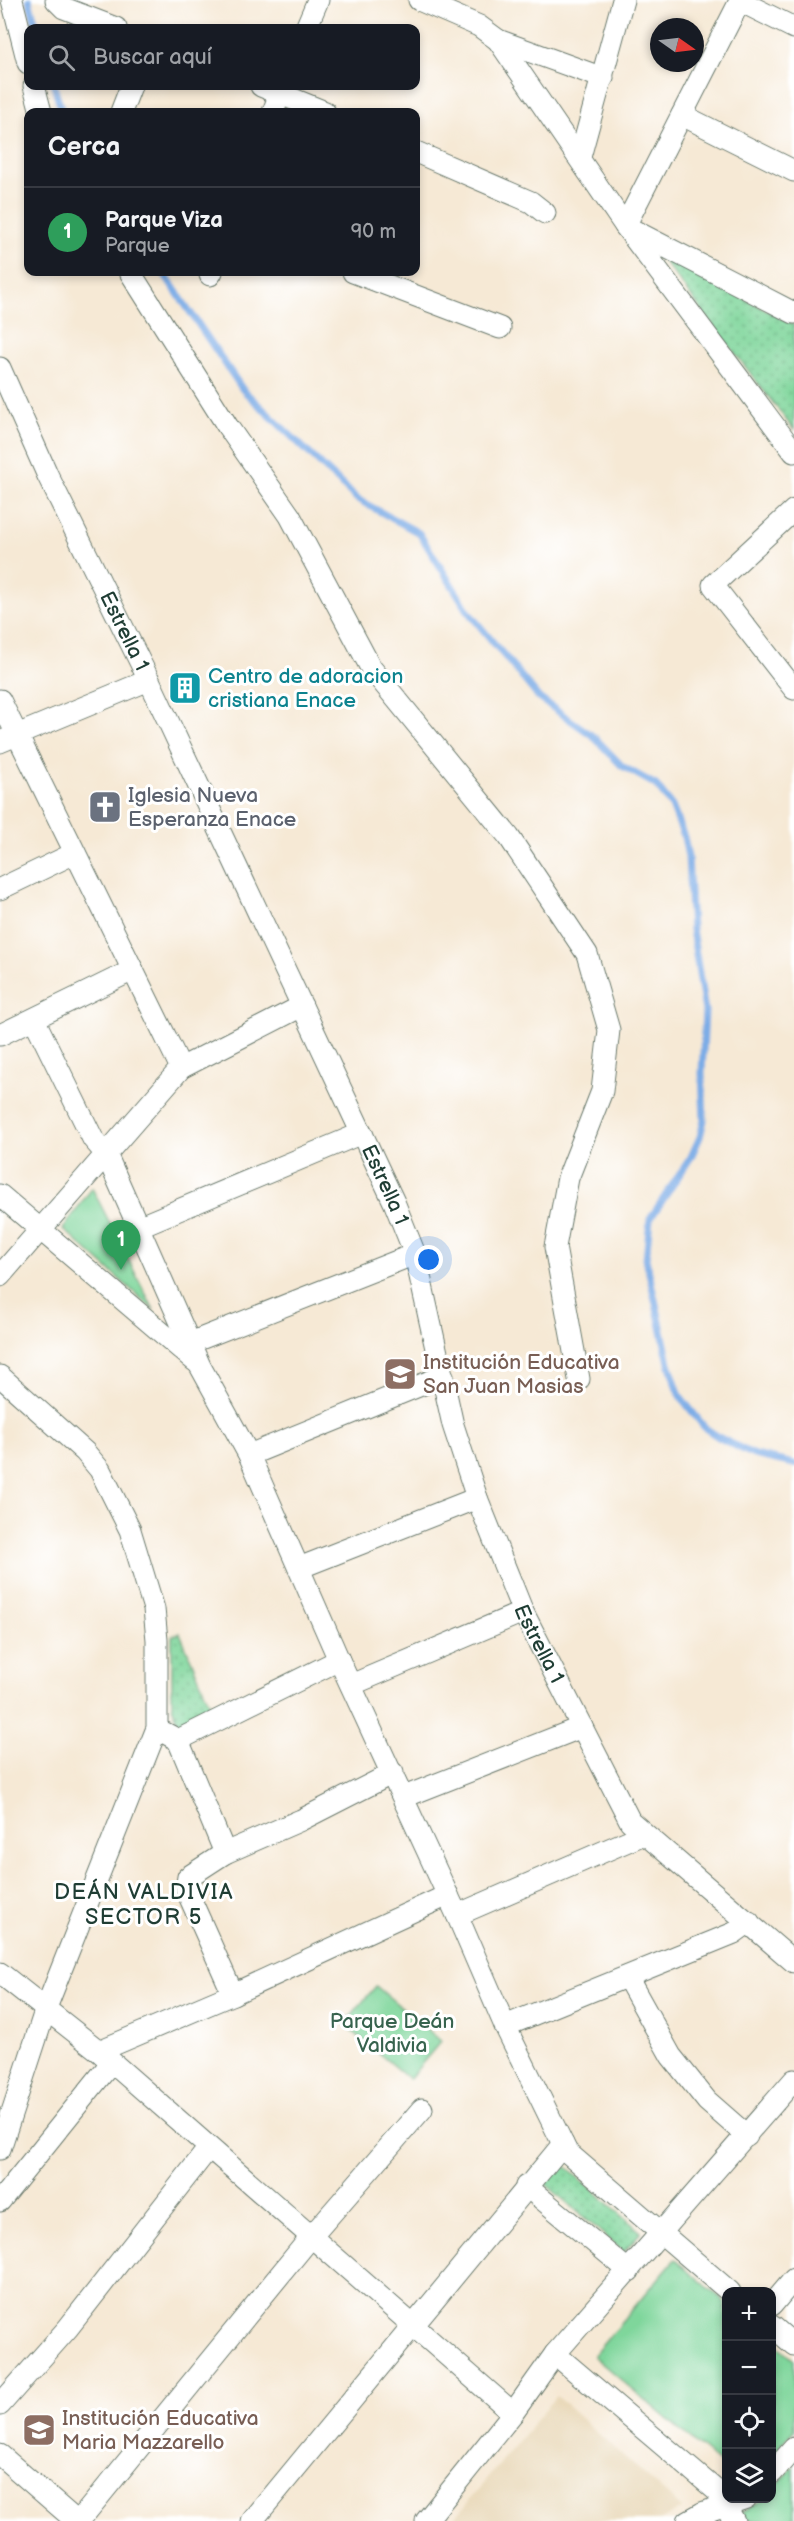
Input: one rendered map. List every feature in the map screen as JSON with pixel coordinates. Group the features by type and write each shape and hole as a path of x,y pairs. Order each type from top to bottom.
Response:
{"street":[{"path":"12,0 24,47"},
{"path":"56,0 64,8 106,24"},
{"path":"308,24 318,0"},
{"path":"419,0 479,26 498,40 603,78"},
{"path":"580,157 623,0"},
{"path":"625,226 740,1 794,28"},
{"path":"498,40 625,226 794,452"},
{"path":"35,90 40,108"},
{"path":"123,108 129,90"},
{"path":"274,94 314,108"},
{"path":"682,115 794,171"},
{"path":"420,154 531,202 545,213"},
{"path":"625,226 794,312"},
{"path":"133,276 228,427 290,516 371,668 509,837 587,954 609,1030 602,1091 568,1178 555,1247 579,1379"},
{"path":"364,276 500,328"},
{"name":"Estrella 1","path":"0,368 48,476 149,680 362,1133 416,1254 453,1425 477,1498 523,1612 630,1821 794,1962"},
{"path":"794,510 713,585 794,689"},
{"path":"8,738 149,680"},
{"path":"0,700 8,738 75,853 181,1068"},
{"path":"0,889 75,853"},
{"path":"0,1035 133,970"},
{"path":"0,1276 181,1068 302,1006"},
{"path":"34,1019 93,1139 106,1154 200,1366 249,1455 339,1660 458,1915 505,2026 562,2145 567,2152 724,2287"},
{"path":"138,1227 362,1133"},
{"path":"0,1196 200,1366"},
{"path":"190,1343 416,1254"},
{"path":"0,1376 85,1452 100,1470 130,1530 143,1564 154,1609 157,1640 157,1728 46,2008 0,2149"},
{"path":"249,1455 442,1376"},
{"path":"298,1568 477,1498"},
{"path":"351,1685 523,1612"},
{"path":"178,1740 339,1660"},
{"path":"404,1797 582,1727"},
{"path":"157,1728 178,1740 225,1853"},
{"path":"233,1994 186,1889 188,1877 225,1853 301,1820 393,1773"},
{"path":"458,1915 644,1834"},
{"path":"0,2201 105,2057 233,1994 448,1895"},
{"path":"505,2026 734,1933 749,1922"},
{"path":"0,1973 105,2057 513,2414"},
{"path":"627,1977 671,2056 707,2101 747,2136"},
{"path":"426,2521 513,2414 555,2355 794,2080"},
{"path":"0,2455 78,2521 310,2238 422,2109"},
{"path":"252,2521 411,2325 562,2145"},
{"path":"0,2405 68,2328 208,2149"},
{"path":"526,2187 629,2271"},
{"path":"776,2299 794,2279"},
{"path":"776,2330 794,2345"},
{"path":"555,2355 718,2492 730,2514"},
{"path":"776,2468 794,2448"},
{"path":"688,2521 702,2513 730,2514 742,2503"}],"shaded area":[{"path":"556,2396 682,2508 660,2521 452,2521"}],"green space":[{"path":"656,251 794,325 794,430"},
{"path":"92,1188 154,1310 63,1229"},
{"path":"180,1633 213,1712 180,1727 172,1706 172,1636"},
{"name":"Parque Deán Valdivia","path":"376,1986 441,2041 409,2079 344,2024"},
{"path":"560,2161 641,2232 624,2252 542,2181"},
{"path":"675,2259 722,2300 722,2466 593,2356"},
{"path":"776,2344 794,2360 794,2430 776,2451"},
{"path":"794,2466 794,2521 747,2521 742,2512 757,2503 776,2503 776,2486"}],"waterway":[{"path":"29,0 36,24"},
{"path":"55,90 61,108"},
{"path":"166,276 243,390 357,499 419,533 470,614 539,698 593,736 622,766 656,785 672,806 684,837 688,857 692,929 705,1011 702,1073 704,1120 700,1137 691,1157 650,1219 646,1259 669,1363 680,1396 705,1428 720,1438 754,1455 794,1464"}],"place":[{"name":"Centro de adoracion cristiana Enace","path":"185,688"},
{"name":"Iglesia Nueva Esperanza Enace","path":"105,807"},
{"name":"Parque Viza","path":"121,1270"},
{"name":"Institución Educativa San Juan Masias","path":"400,1374"},
{"name":"Institución Educativa Maria Mazzarello","path":"39,2430"}],"district":[{"name":"DEÁN VALDIVIA SECTOR 5","path":"144,1904"}]}
